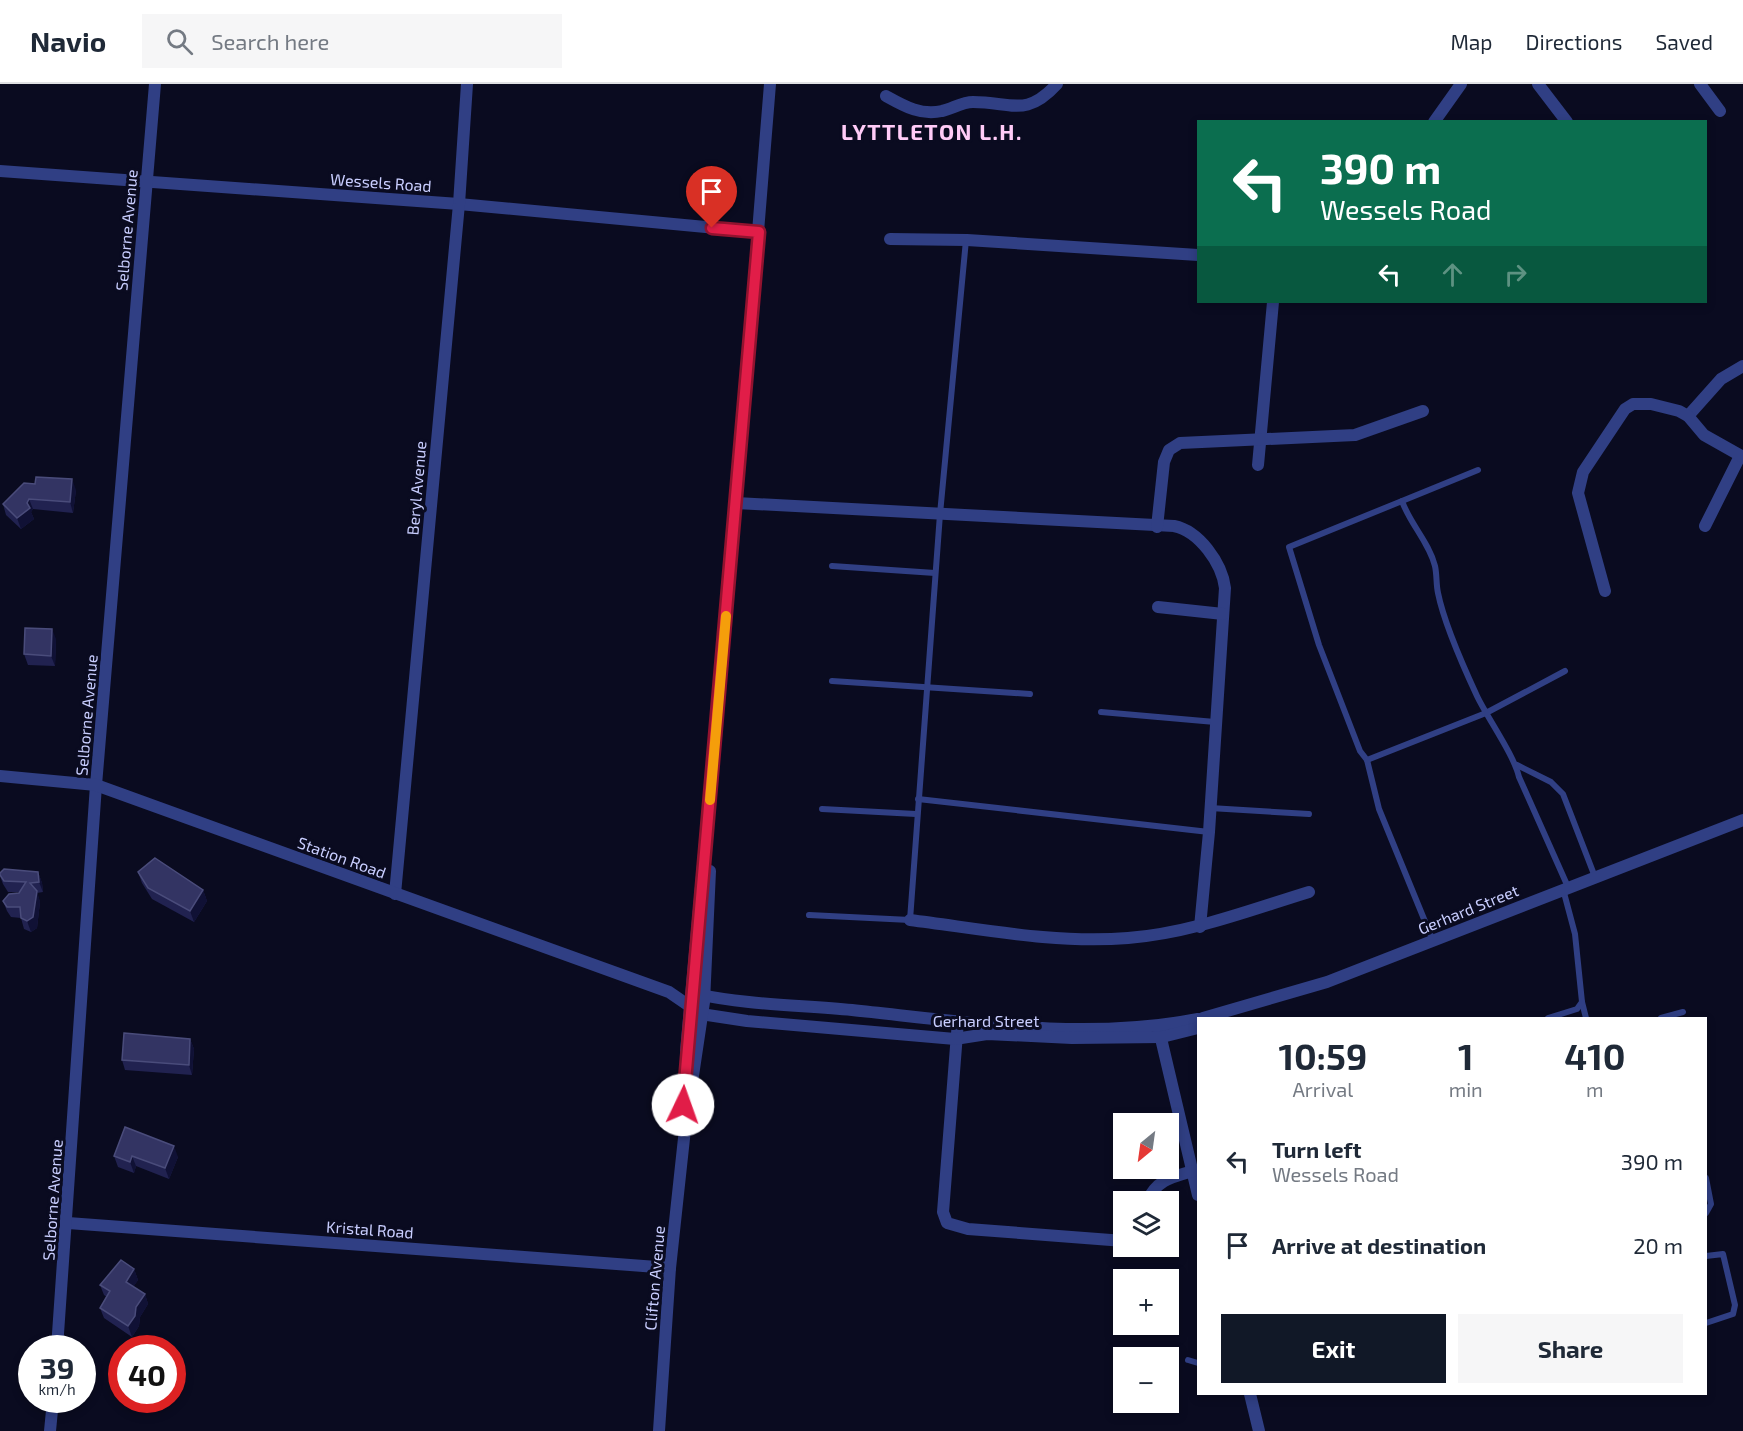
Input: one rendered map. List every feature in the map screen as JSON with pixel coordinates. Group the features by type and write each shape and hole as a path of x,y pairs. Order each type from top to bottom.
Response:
{"street":[{"name":"Selborne Avenue","path":"58,1335 68,1223 96,785 155,84"},
{"name":"Beryl Avenue","path":"395,894 459,204 467,84"},
{"name":"Clifton Avenue","path":"685,1129 683,1105 691,999 736,503 770,84"},
{"path":"886,96 909,108 925,112 943,111 971,102 1005,106 1035,104 1057,84"},
{"path":"1435,120 1461,84"},
{"path":"1538,84 1565,120"},
{"path":"1700,84 1720,111"},
{"name":"Wessels Road","path":"0,171 459,204 759,232"},
{"path":"891,239 967,240 1197,255"},
{"path":"1258,465 1273,303"},
{"path":"1688,416 1721,379 1743,366"},
{"path":"1605,591 1578,493 1583,472 1625,409 1633,404 1669,407 1688,416 1704,435 1742,456 1705,526"},
{"path":"1157,527 1164,462 1169,450 1180,442 1355,435 1423,411"},
{"path":"736,503 1157,527 1174,526 1190,531 1211,556 1224,577 1209,832 1200,927"},
{"path":"1158,607 1223,614"},
{"name":"Station Road","path":"0,776 96,785 691,999"},
{"name":"Gerhard Street","path":"1235,1017 1334,988 1595,876 1743,820"},
{"name":"Clifton Avenue","path":"659,1431 670,1268 685,1129 705,996 710,849 708,825"},
{"name":"Gerhard Street","path":"1208,1017 1316,986 1565,890 1743,827"},
{"path":"910,920 1064,939 1130,938 1200,927 1310,891"},
{"name":"Gerhard Street","path":"691,999 705,996 958,1021 1160,1032 1197,1020"},
{"path":"691,999 701,1014"},
{"name":"Gerhard Street","path":"701,1014 747,1021 955,1039 987,1034 1072,1038 1197,1028"},
{"path":"958,1021 943,1212 947,1223 968,1229 1113,1240"},
{"path":"1160,1032 1171,1087 1197,1190"},
{"path":"1152,1191 1160,1182 1193,1171"},
{"name":"Kristal Road","path":"68,1223 670,1268"},
{"path":"1250,1395 1260,1431"},
{"path":"50,1431 52,1413"}],"lane":[{"path":"808,915 910,920 935,573 967,240"},
{"path":"1432,941 1378,809 1367,760 1360,751 1319,645 1289,547 1478,470"},
{"path":"1402,501 1435,566 1438,594 1448,627 1486,713 1517,765 1519,777 1565,890 1575,934 1586,1017"},
{"path":"832,566 935,573"},
{"path":"1367,760 1486,713 1565,671"},
{"path":"832,681 1030,694"},
{"path":"1101,712 1215,722"},
{"path":"1517,765 1551,782 1563,794 1595,876"},
{"path":"918,799 1209,832"},
{"path":"1210,808 1309,814"},
{"path":"822,809 916,814"},
{"path":"1552,1017 1577,1010 1582,1002"},
{"path":"1665,1017 1683,1012"},
{"path":"1707,1183 1711,1204 1707,1211"},
{"path":"1707,1256 1723,1254 1735,1311 1728,1317 1707,1323"},
{"path":"1188,1360 1197,1363"}],"building":[{"path":"36,477 72,479 70,502 29,499 27,503 30,508 17,518 3,504 24,483 35,484"},
{"path":"25,628 52,629 51,656 24,654"},
{"path":"155,858 203,890 190,911 148,888 138,872"},
{"path":"4,869 38,872 39,882 30,883 37,891 33,917 27,921 21,918 20,907 7,907 3,901 9,894 19,893 26,882 4,881 0,873"},
{"path":"124,1033 190,1039 189,1065 122,1060"},
{"path":"125,1127 174,1146 165,1168 132,1156 130,1162 114,1156"},
{"path":"121,1260 134,1269 126,1282 145,1294 136,1307 135,1316 128,1326 100,1308 110,1291 100,1285"}],"slow traffic":[{"path":"710,800 726,616"}],"district":[{"name":"LYTTLETON L.H.","path":"932,131"}],"route":[{"path":"683,1105 759,232 712,228"}]}
